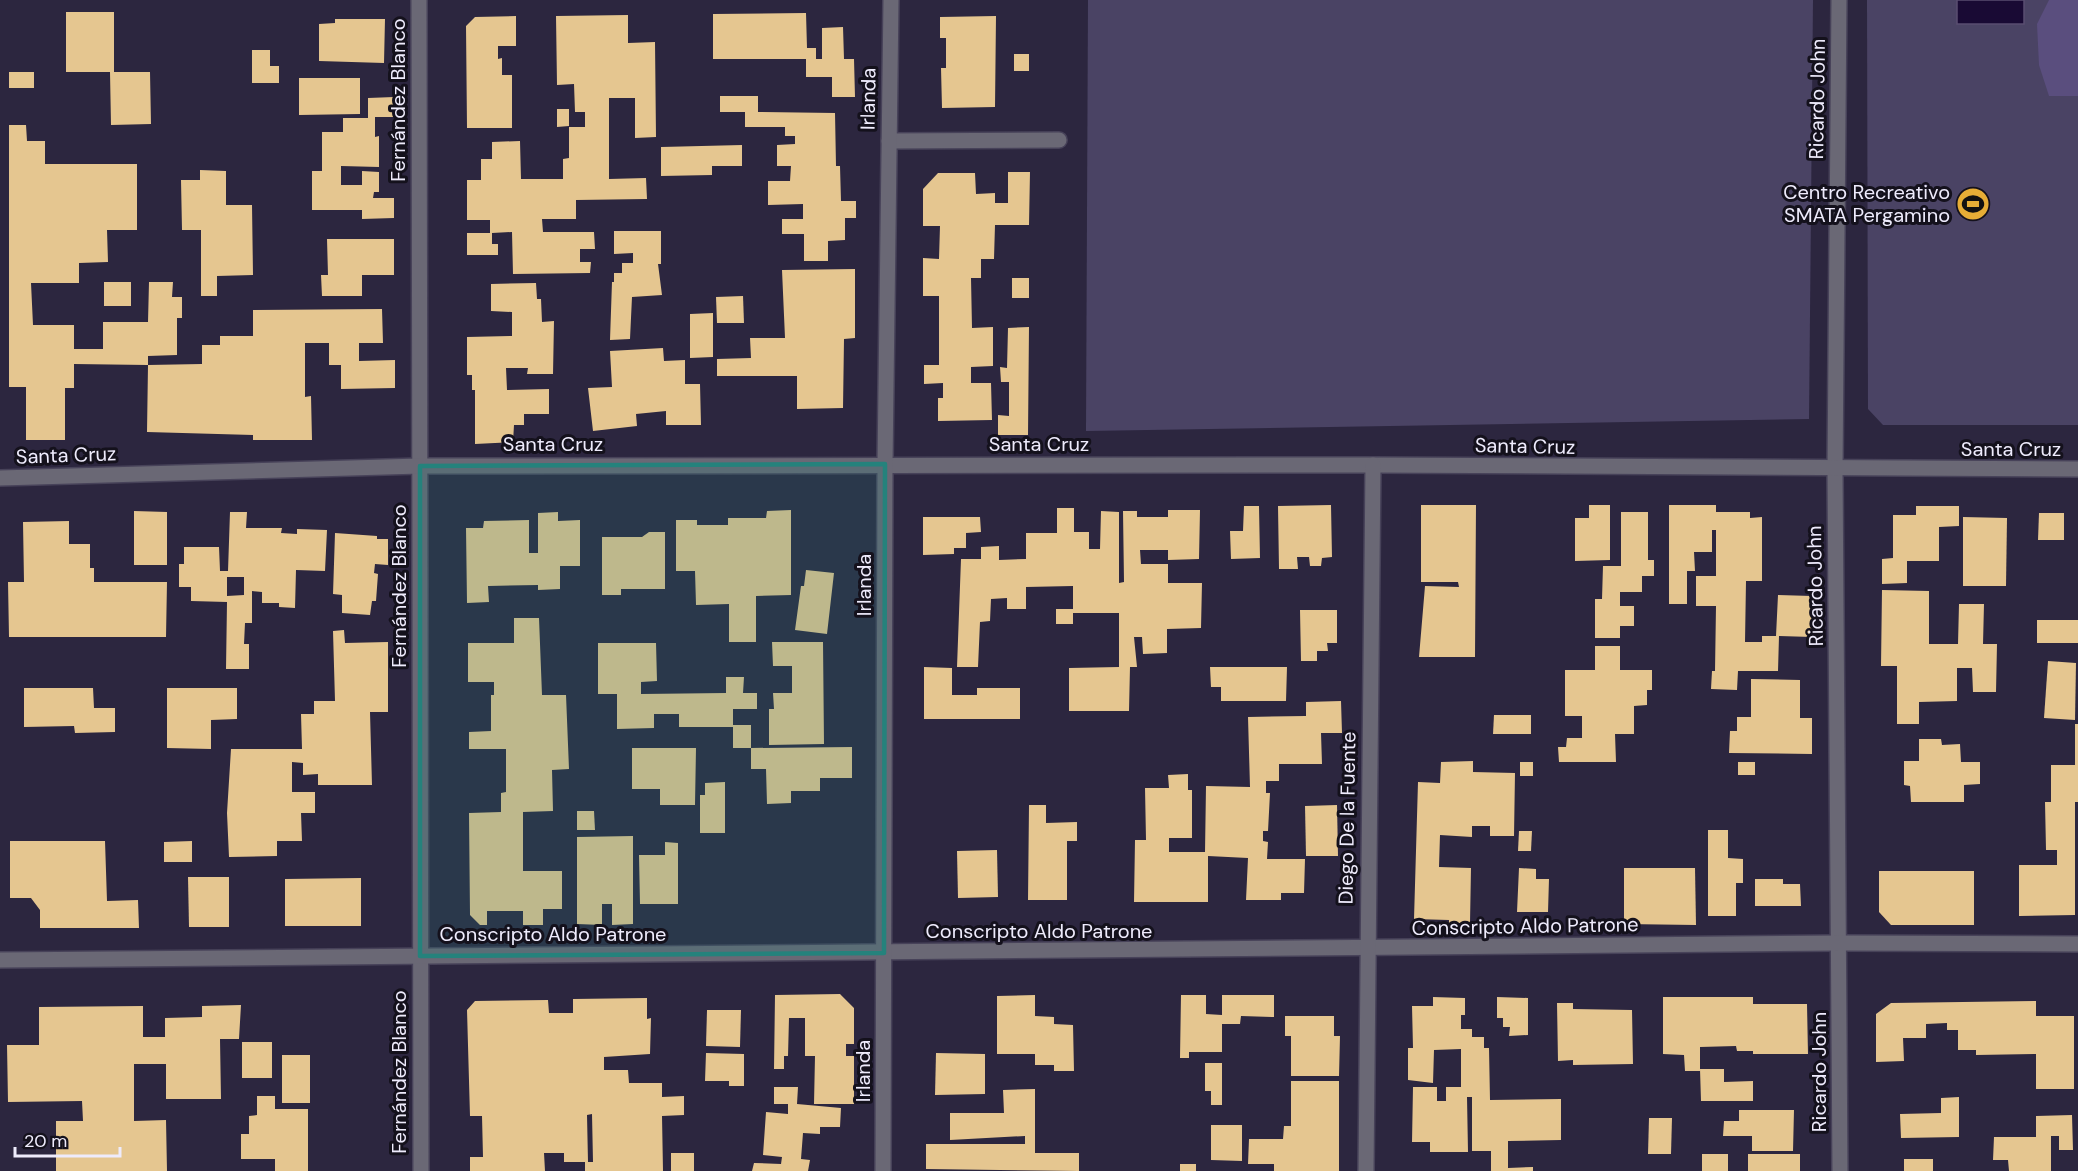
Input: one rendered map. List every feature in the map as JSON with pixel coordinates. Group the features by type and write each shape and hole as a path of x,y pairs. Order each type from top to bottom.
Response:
{"street":[{"name":"Fernández Blanco","path":"419,0 421,1171"},
{"name":"Irlanda","path":"883,1171 885,464 891,0"},
{"name":"Ricardo John","path":"1839,0 1835,470 1840,1171"},
{"path":"889,141 1059,140"},
{"name":"Santa Cruz","path":"0,478 420,466 885,464 1373,465 1835,470 2078,469"},
{"name":"Diego De la Fuente","path":"1366,1171 1366,949 1373,465"},
{"name":"Conscripto Aldo Patrone","path":"0,960 1840,944 2078,944"}],"highlighted area":[{"path":"885,464 884,953 420,956 420,466"}],"shaded area":[{"path":"1088,0 1813,0 1809,419 1086,431"},
{"name":"Centro Recreativo SMATA Pergamino","path":"1867,0 2078,0 2078,425 1883,425 1868,409"},
{"path":"1957,0 2024,0 2024,24 1957,24"},
{"path":"2049,0 2078,0 2078,96 2049,96 2039,65 2037,24"}],"building":[{"path":"66,12 114,12 114,72 150,72 151,124 111,125 110,72 66,72"},
{"path":"806,13 807,48 816,48 816,59 822,59 822,28 843,27 844,59 854,59 855,97 832,97 832,77 806,77 806,59 713,59 713,14"},
{"path":"628,15 628,43 655,42 656,137 635,138 635,98 609,98 609,179 646,178 647,199 576,200 576,219 542,219 543,232 594,232 595,249 580,249 580,262 591,262 590,273 513,274 512,232 492,233 492,244 498,244 498,255 467,255 467,233 490,233 490,220 467,220 467,180 481,180 481,159 492,159 492,142 520,141 521,179 563,179 563,159 569,158 569,127 585,127 585,112 575,112 574,84 557,85 556,16"},
{"path":"516,16 516,46 498,46 498,59 502,58 502,75 512,75 512,128 467,128 466,26 475,17"},
{"path":"996,16 995,107 942,108 941,68 946,68 946,38 940,38 940,17"},
{"path":"335,19 385,19 384,63 319,61 319,24 335,23"},
{"path":"252,50 270,50 270,66 279,66 279,83 252,83"},
{"path":"1014,54 1029,54 1029,71 1014,71"},
{"path":"9,72 34,72 34,88 9,88"},
{"path":"299,78 360,78 360,114 299,115"},
{"path":"720,96 758,96 758,112 835,113 836,166 840,166 841,201 856,201 856,218 845,218 845,240 828,241 828,261 804,261 804,234 782,234 782,219 803,219 803,204 768,205 768,181 790,181 791,166 777,166 777,145 795,144 795,136 785,136 785,127 745,127 745,112 720,112"},
{"path":"394,97 394,117 375,117 375,137 379,136 379,167 341,166 341,185 362,185 362,171 379,172 379,192 374,192 373,198 394,198 394,218 362,219 362,210 312,210 312,171 322,171 322,132 343,132 343,118 368,118 368,98"},
{"path":"557,109 569,109 569,126 557,127"},
{"path":"9,125 26,125 27,141 45,141 45,164 137,164 137,230 107,230 108,262 79,263 79,283 31,283 33,325 74,325 74,349 103,349 103,322 148,322 149,282 173,282 172,297 182,297 182,318 177,318 177,355 148,356 148,365 74,364 74,388 65,388 65,440 26,440 26,387 9,387"},
{"path":"742,145 742,166 712,166 712,175 661,176 661,147"},
{"path":"200,170 226,171 226,205 252,205 253,275 217,276 217,296 201,296 201,230 182,230 181,180 200,180"},
{"path":"1008,172 1030,172 1029,225 995,225 994,259 981,259 981,278 971,278 972,328 993,327 993,366 971,367 971,383 991,383 992,420 938,421 938,398 943,398 943,383 924,384 924,365 939,365 939,296 923,296 923,258 939,259 940,226 923,226 923,189 938,173 975,173 976,194 995,193 995,203 1008,203"},
{"path":"614,231 661,231 661,264 658,264 662,295 632,297 630,339 610,340 614,273 622,273 622,263 633,263 633,253 614,254"},
{"path":"327,239 394,239 394,275 362,275 362,296 322,296 321,275 328,275"},
{"path":"855,269 855,338 844,339 843,408 797,409 797,376 717,376 717,359 751,358 750,338 785,338 782,270"},
{"path":"1012,278 1029,278 1029,298 1012,298"},
{"path":"104,282 131,282 131,306 104,306"},
{"path":"536,283 537,299 541,299 542,322 554,321 553,374 527,374 528,368 506,368 507,390 549,389 549,414 524,414 524,425 514,425 513,442 475,444 475,390 472,390 472,375 467,375 467,337 512,336 512,312 491,311 491,284"},
{"path":"743,296 744,323 717,323 716,297"},
{"path":"382,309 383,343 359,343 359,361 395,360 395,388 341,389 341,365 329,365 329,343 305,343 305,397 311,396 312,440 253,440 253,435 147,432 148,365 202,364 202,345 220,345 220,336 253,336 253,310"},
{"path":"713,313 713,357 690,358 690,314"},
{"path":"1029,327 1028,435 998,435 998,415 1009,416 1009,382 1001,382 1000,367 1007,368 1008,328"},
{"path":"663,348 664,361 685,360 685,384 700,384 701,425 666,425 666,411 636,414 637,426 593,431 588,388 612,387 610,351"},
{"path":"1331,505 1332,557 1322,558 1321,566 1310,566 1309,557 1297,557 1298,569 1279,569 1278,506"},
{"path":"1421,505 1476,505 1475,657 1419,657 1425,586 1459,587 1458,582 1421,582"},
{"path":"1589,505 1610,505 1610,560 1575,561 1575,518 1589,518"},
{"path":"1669,505 1716,505 1716,512 1750,512 1750,518 1762,517 1762,581 1746,581 1745,642 1762,642 1762,636 1776,636 1778,595 1812,596 1812,637 1779,636 1778,671 1738,671 1737,690 1711,689 1712,671 1715,671 1716,606 1696,606 1696,576 1716,576 1716,530 1712,530 1712,552 1694,552 1695,571 1687,571 1687,604 1669,604"},
{"path":"1244,506 1259,506 1260,558 1231,559 1230,531 1243,531"},
{"path":"1916,506 1959,506 1959,526 1939,527 1939,561 1907,561 1907,583 1882,584 1882,559 1893,558 1893,515 1916,515"},
{"path":"1057,508 1074,508 1074,532 1089,532 1089,549 1100,549 1101,511 1119,512 1119,583 1124,582 1123,511 1137,511 1137,517 1168,517 1168,510 1200,510 1199,559 1168,560 1168,550 1140,550 1141,564 1168,564 1168,583 1202,583 1201,628 1167,629 1167,653 1143,654 1142,637 1134,637 1137,667 1130,667 1129,711 1069,711 1069,668 1119,667 1119,613 1073,613 1073,624 1056,624 1056,609 1073,609 1073,586 1026,587 1026,609 1007,609 1007,598 991,599 990,621 980,622 978,667 957,667 961,559 981,559 981,547 999,546 999,560 1026,559 1026,533 1057,533"},
{"path":"791,510 791,595 756,596 756,642 729,642 729,604 696,605 695,571 676,571 676,520 697,520 697,525 728,525 728,518 766,518 767,511"},
{"path":"134,511 167,512 167,565 134,565"},
{"path":"230,512 247,512 246,528 282,528 281,533 297,534 297,529 327,530 325,571 296,570 295,608 279,607 279,603 262,603 262,592 252,591 252,623 245,623 244,644 249,644 249,669 226,669 227,602 191,601 191,587 179,587 179,564 184,564 184,547 219,547 220,571 228,571","holes":["227,577 244,577 244,595 227,596"]},
{"path":"558,512 558,521 580,520 580,566 560,566 560,589 538,590 538,585 488,586 489,602 467,603 466,528 483,528 484,521 529,520 529,553 538,553 538,513"},
{"path":"1621,512 1648,512 1648,560 1654,560 1654,576 1642,576 1642,592 1620,592 1620,606 1634,606 1634,626 1620,626 1620,638 1595,638 1595,599 1602,599 1603,566 1621,566"},
{"path":"2039,513 2064,513 2064,540 2038,540"},
{"path":"923,517 980,517 981,532 966,533 966,548 954,548 954,554 923,555"},
{"path":"1963,517 2007,518 2006,586 1963,586"},
{"path":"69,521 69,544 90,544 90,568 94,568 94,582 167,582 166,637 9,637 8,582 24,582 23,522"},
{"path":"649,532 665,532 665,589 621,589 621,595 602,595 602,537 642,537"},
{"path":"335,533 388,539 388,565 375,564 374,573 378,574 376,601 372,601 370,615 342,613 342,595 333,594"},
{"path":"806,570 834,573 827,634 795,630 801,586 804,586"},
{"path":"1882,590 1929,591 1929,644 1958,644 1959,604 1984,604 1983,644 1997,644 1996,692 1973,692 1972,668 1957,668 1957,701 1919,702 1919,724 1897,724 1897,666 1881,666"},
{"path":"1300,610 1337,610 1337,643 1327,643 1328,651 1317,651 1317,661 1301,661"},
{"path":"514,618 539,618 542,695 566,695 569,769 552,770 553,811 523,812 523,871 562,871 562,909 543,909 543,925 523,925 523,911 487,911 487,925 480,925 470,915 469,813 501,812 501,793 506,792 506,749 469,749 469,732 491,731 491,695 494,695 494,682 468,682 468,643 514,643"},
{"path":"2037,620 2078,620 2078,643 2037,643"},
{"path":"344,630 345,643 388,642 388,712 370,712 372,785 318,785 318,774 303,775 303,763 292,762 292,792 315,792 315,813 301,813 302,841 277,841 277,856 229,857 227,813 231,749 302,749 301,714 314,714 314,701 335,701 333,631"},
{"path":"772,642 823,642 824,744 769,745 769,709 774,709 773,693 792,693 792,666 773,666"},
{"path":"598,643 656,643 657,681 641,682 641,694 726,693 726,677 744,677 743,693 757,693 757,709 733,709 733,725 751,725 751,748 733,748 733,727 679,727 679,714 654,714 654,728 617,729 617,694 598,694"},
{"path":"1595,646 1620,646 1620,670 1652,670 1652,690 1647,690 1647,705 1634,706 1634,734 1615,734 1616,762 1559,762 1558,747 1566,747 1567,738 1582,738 1582,716 1565,716 1565,670 1595,670"},
{"path":"2048,661 2076,663 2075,720 2044,718"},
{"path":"924,667 952,668 952,695 977,695 977,688 1020,688 1020,719 924,719"},
{"path":"1210,667 1287,667 1286,701 1221,701 1221,687 1211,687"},
{"path":"1751,679 1800,680 1800,718 1812,718 1812,754 1729,753 1730,731 1737,731 1737,717 1751,717"},
{"path":"24,688 93,688 94,708 115,708 115,732 75,733 74,726 24,727"},
{"path":"167,688 237,688 237,719 211,720 211,749 167,748"},
{"path":"1341,701 1342,733 1321,733 1322,764 1279,764 1279,781 1266,781 1266,793 1270,793 1268,831 1263,831 1263,841 1268,842 1267,859 1305,859 1304,893 1281,893 1281,900 1246,900 1248,858 1208,856 1208,902 1134,902 1135,840 1146,840 1145,788 1169,788 1168,775 1188,774 1188,790 1192,790 1192,838 1169,838 1169,852 1205,852 1206,786 1250,787 1248,717 1306,716 1306,702"},
{"path":"1494,715 1531,715 1531,734 1493,734"},
{"path":"2075,724 2078,724 2078,802 2075,802 2075,915 2019,916 2019,865 2057,865 2057,850 2046,850 2045,802 2051,802 2051,765 2075,765"},
{"path":"1919,739 1941,739 1942,745 1960,744 1961,762 1980,762 1980,784 1964,785 1964,802 1911,802 1910,786 1904,785 1904,761 1919,761"},
{"path":"852,747 852,778 820,778 820,791 791,791 791,803 767,804 766,769 751,769 751,748"},
{"path":"632,748 696,748 695,805 660,805 660,789 632,789"},
{"path":"1473,761 1473,772 1515,773 1514,836 1490,836 1490,826 1472,826 1472,837 1440,835 1439,867 1471,868 1470,923 1414,919 1418,782 1440,783 1441,762"},
{"path":"1520,762 1533,762 1533,776 1520,776"},
{"path":"1738,762 1755,762 1755,775 1738,775"},
{"path":"725,782 725,833 700,833 700,795 705,795 705,783"},
{"path":"1029,805 1046,805 1046,823 1077,822 1077,841 1067,841 1067,900 1028,900"},
{"path":"1337,805 1338,856 1306,856 1305,806"},
{"path":"577,811 594,811 595,830 577,830"},
{"path":"1708,830 1728,830 1728,858 1743,859 1743,883 1736,883 1736,916 1708,916"},
{"path":"1519,831 1532,831 1531,851 1518,851"},
{"path":"633,836 633,924 612,925 612,904 602,904 602,925 577,924 577,837"},
{"path":"10,841 105,841 107,901 138,900 139,928 40,928 40,910 31,898 10,898"},
{"path":"192,841 192,862 164,862 164,842"},
{"path":"665,842 678,843 678,904 640,904 639,855 665,855"},
{"path":"997,850 998,897 958,898 957,851"},
{"path":"1519,868 1536,869 1536,879 1549,879 1548,912 1517,912"},
{"path":"1624,868 1695,868 1696,925 1624,924"},
{"path":"1879,871 1974,871 1974,925 1891,925 1879,912"},
{"path":"188,877 229,877 229,927 189,927"},
{"path":"361,878 361,926 285,926 285,879"},
{"path":"1755,879 1783,879 1783,884 1800,884 1801,906 1755,906"},
{"path":"840,994 854,1008 854,1044 846,1044 846,1056 854,1056 854,1104 814,1104 815,1056 805,1056 805,1018 789,1018 788,1056 784,1056 784,1069 774,1069 775,995"},
{"path":"1035,995 1035,1016 1054,1017 1054,1024 1073,1025 1074,1071 1054,1071 1054,1065 1035,1065 1035,1054 997,1054 997,996"},
{"path":"1181,995 1206,995 1206,1014 1222,1015 1222,995 1274,995 1274,1017 1241,1016 1240,1024 1222,1024 1222,1052 1189,1052 1189,1058 1180,1058"},
{"path":"1433,997 1465,998 1465,1015 1461,1015 1461,1029 1472,1029 1472,1037 1484,1037 1484,1048 1489,1048 1490,1100 1561,1099 1561,1140 1508,1141 1508,1168 1533,1167 1533,1171 1491,1171 1491,1151 1472,1151 1472,1097 1467,1097 1468,1152 1430,1152 1430,1142 1412,1142 1413,1087 1437,1087 1437,1101 1446,1101 1446,1087 1461,1087 1461,1049 1434,1050 1433,1083 1408,1080 1408,1048 1413,1048 1412,1006 1433,1006"},
{"path":"1497,997 1528,998 1528,1035 1509,1036 1510,1027 1503,1027 1503,1018 1497,1018"},
{"path":"1663,997 1753,997 1753,1004 1807,1004 1808,1054 1753,1054 1753,1051 1737,1051 1736,1046 1700,1047 1700,1071 1685,1071 1684,1055 1663,1054"},
{"path":"647,998 647,1019 651,1018 650,1054 604,1057 604,1070 628,1070 629,1083 662,1083 662,1097 684,1096 684,1115 662,1116 663,1171 585,1171 585,1162 564,1162 564,1153 544,1153 545,1171 470,1171 470,1157 483,1157 482,1116 470,1116 467,1010 475,1001 548,1000 549,1013 573,1013 573,999","holes":["592,1114 593,1162 588,1162 587,1115"]},
{"path":"2036,1001 2036,1016 2074,1016 2074,1089 2036,1089 2036,1054 1976,1055 1976,1050 1958,1050 1958,1030 1947,1030 1947,1023 1926,1024 1926,1038 1903,1038 1904,1061 1876,1062 1876,1014 1891,1003"},
{"path":"1557,1003 1573,1003 1573,1009 1632,1010 1633,1064 1573,1065 1573,1060 1558,1061"},
{"path":"241,1005 239,1039 220,1039 221,1099 166,1099 166,1064 134,1064 134,1121 166,1120 167,1171 56,1171 56,1121 83,1121 82,1101 8,1102 7,1045 39,1045 39,1007 143,1006 143,1037 165,1037 165,1018 202,1017 202,1006"},
{"path":"707,1010 741,1010 740,1047 706,1046"},
{"path":"1285,1016 1334,1016 1334,1036 1340,1036 1339,1076 1291,1076 1291,1036 1285,1036"},
{"path":"242,1042 272,1042 272,1078 242,1078"},
{"path":"706,1053 744,1054 744,1086 729,1086 729,1081 705,1081"},
{"path":"936,1053 985,1054 985,1094 935,1095"},
{"path":"282,1055 310,1055 310,1103 282,1103"},
{"path":"1205,1063 1222,1063 1222,1105 1211,1105 1211,1091 1205,1091"},
{"path":"1700,1069 1724,1069 1724,1082 1753,1081 1753,1101 1701,1101"},
{"path":"1291,1081 1339,1081 1339,1171 1274,1171 1274,1164 1248,1164 1249,1139 1283,1139 1284,1126 1291,1126"},
{"path":"774,1087 798,1087 797,1104 841,1108 840,1127 820,1127 820,1134 803,1133 801,1159 810,1160 808,1171 752,1171 754,1163 781,1164 782,1157 763,1155 766,1112 788,1114 788,1104 774,1104"},
{"path":"1035,1089 1035,1153 1079,1153 1079,1171 926,1169 926,1144 1025,1144 1025,1136 950,1140 950,1113 1004,1113 1003,1090"},
{"path":"257,1096 275,1096 275,1109 308,1109 308,1171 275,1171 275,1159 241,1159 241,1134 249,1134 249,1116 257,1115"},
{"path":"1959,1097 1959,1137 1901,1138 1900,1114 1941,1113 1941,1098"},
{"path":"1739,1110 1794,1110 1793,1151 1752,1151 1752,1136 1723,1136 1724,1121 1739,1121"},
{"path":"2072,1115 2073,1150 2059,1150 2059,1136 2051,1136 2051,1171 2009,1171 2008,1160 1993,1160 1994,1137 2036,1137 2036,1116"},
{"path":"1649,1118 1672,1118 1671,1154 1648,1154"},
{"path":"1211,1125 1242,1125 1242,1161 1211,1160"},
{"path":"671,1153 694,1153 694,1171 671,1171"},
{"path":"1702,1154 1728,1154 1728,1171 1702,1171"},
{"path":"1748,1154 1800,1154 1800,1171 1748,1171"},
{"path":"1904,1159 1933,1159 1933,1171 1904,1171"},
{"path":"1180,1164 1196,1164 1196,1171 1180,1171"}],"place":[{"name":"Centro Recreativo SMATA Pergamino","path":"1973,204"}]}
